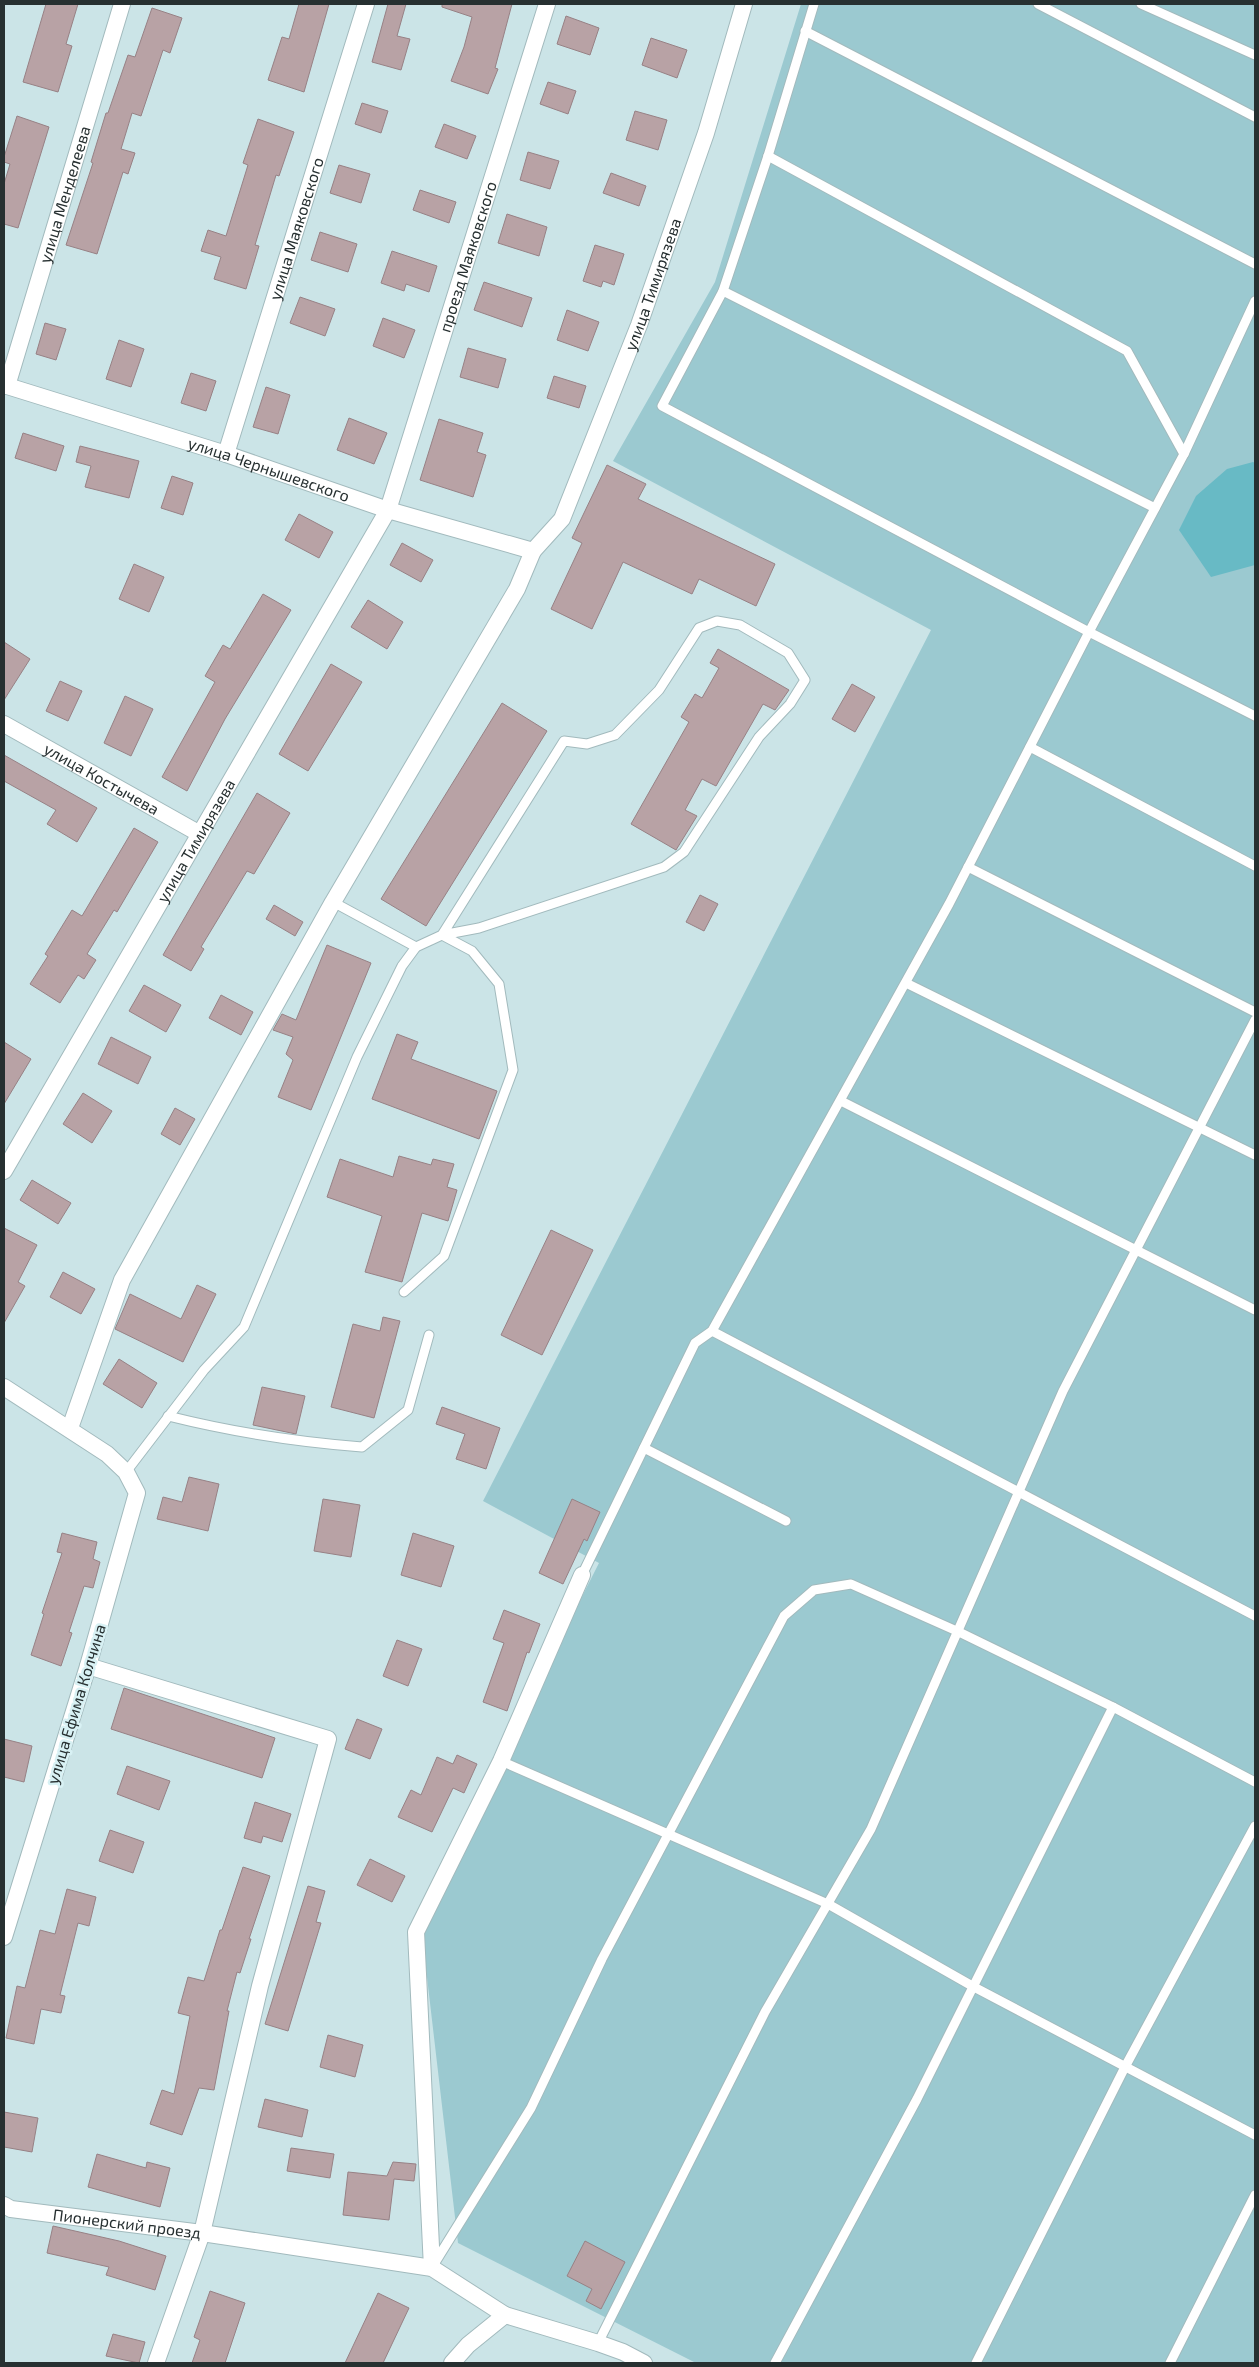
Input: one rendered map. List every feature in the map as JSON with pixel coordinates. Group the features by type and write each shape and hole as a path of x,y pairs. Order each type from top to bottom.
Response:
{"street":[{"name":"улица Менделеева","path":"5,385 122,4"},
{"name":"улица Маяковского","path":"226,454 366,4"},
{"name":"проезд Маяковского","path":"388,510 547,4"},
{"name":"улица Тимирязева","path":"70,1428 122,1280 333,902 517,589 533,551 562,519 640,325 706,133 744,4"},
{"name":"улица Чернышевского","path":"5,385 226,454 388,510 533,551"},
{"name":"улица Тимирязева","path":"4,1171 388,510"},
{"name":"улица Костычева","path":"4,724 200,834"},
{"path":"4,1387 70,1428 107,1454 126,1472"},
{"name":"улица Ефима Колчина","path":"4,1937 88,1666 137,1493 126,1472"},
{"path":"432,2268 416,1932 501,1761 582,1575"},
{"path":"88,1666 328,1739 260,1986 202,2233 432,2268 505,2315 598,2343 622,2358 644,2363"},
{"name":"Пионерский проезд","path":"4,2205 11,2209 202,2233 156,2363"},
{"path":"452,2363 468,2345 505,2315"}],"lane":[{"path":"814,4 768,156 722,291 662,406 1089,632 1255,716"},
{"path":"1038,4 1255,117"},
{"path":"1141,4 1255,56"},
{"path":"805,31 1255,264"},
{"path":"768,156 1128,351 1184,454"},
{"path":"722,291 1155,508"},
{"path":"582,1575 695,1343 712,1331 841,1101 968,868 1089,632 1184,454 1255,301"},
{"path":"126,1472 204,1370 244,1327 357,1057 402,966 416,947 442,935 478,928 664,867 684,852 759,737 790,704 805,680 788,653 740,626 717,621 699,628 659,690 614,735 587,744 564,741 442,935"},
{"path":"1030,747 1255,866"},
{"path":"968,868 1255,1012"},
{"path":"333,902 416,947"},
{"path":"404,1292 444,1256 512,1070 498,984 472,951 442,935"},
{"path":"906,983 1255,1155"},
{"path":"598,2343 765,2012 871,1830 1063,1391 1255,1020"},
{"path":"841,1101 1255,1310"},
{"path":"712,1331 1255,1616"},
{"path":"168,1416 215,1428 300,1442 362,1448 408,1410 429,1335"},
{"path":"644,1448 786,1520"},
{"path":"432,2268 532,2108 602,1959 784,1616 814,1590 850,1584 959,1632 1113,1708 1255,1782"},
{"path":"775,2363 918,2100 1113,1708"},
{"path":"501,1761 828,1904 974,1987 1255,2135"},
{"path":"976,2363 1125,2067 1255,1826"},
{"path":"1170,2363 1255,2195"}],"shaded area":[{"path":"801,4 1255,4 1255,2363 696,2363 458,2243 420,1917 599,1563 483,1501 931,630 613,461 715,282"},
{"path":"1255,463 1255,565 1211,577 1179,530 1196,496 1227,469"}],"building":[{"path":"46,4 78,4 66,44 72,46 58,92 23,82"},
{"path":"299,4 329,4 304,92 268,80 282,37 289,39"},
{"path":"388,4 406,4 397,36 410,39 401,70 372,62"},
{"path":"442,4 512,4 495,68 498,69 488,94 451,81 464,47 472,17 442,7"},
{"path":"152,8 182,18 170,53 163,50 141,116 132,113 121,149 135,153 128,174 123,172 97,254 66,245 93,163 91,162 106,113 108,113 128,55 135,57"},
{"path":"566,16 599,28 590,55 557,44"},
{"path":"651,38 687,50 677,78 642,65"},
{"path":"548,82 576,91 568,114 540,104"},
{"path":"362,103 388,111 381,133 355,124"},
{"path":"635,111 667,120 658,150 626,140"},
{"path":"17,116 49,127 18,228 4,224 4,184 10,164 4,162 4,157"},
{"path":"258,119 294,132 279,176 276,175 255,245 259,246 246,289 214,279 221,257 201,251 208,230 226,236 248,165 243,163"},
{"path":"444,124 476,136 467,159 435,147"},
{"path":"528,152 559,161 550,189 520,180"},
{"path":"339,165 370,174 361,203 330,193"},
{"path":"611,173 646,186 639,206 603,193"},
{"path":"420,190 456,202 449,223 413,210"},
{"path":"507,214 547,227 539,256 498,243"},
{"path":"320,232 357,244 348,272 311,260"},
{"path":"595,245 624,254 614,285 603,281 601,287 583,281"},
{"path":"392,251 437,266 429,292 406,284 404,291 381,283"},
{"path":"484,282 532,298 522,327 474,310"},
{"path":"300,297 335,309 325,336 290,323"},
{"path":"567,310 599,322 588,351 557,340"},
{"path":"383,318 415,330 404,358 373,346"},
{"path":"45,323 66,329 56,360 36,354"},
{"path":"119,340 144,349 131,387 106,379"},
{"path":"468,348 506,359 498,388 460,377"},
{"path":"191,373 216,381 206,411 181,403"},
{"path":"554,376 586,386 579,408 547,398"},
{"path":"266,387 290,395 278,434 253,427"},
{"path":"349,418 387,433 374,464 337,450"},
{"path":"439,419 483,433 477,452 486,455 473,497 420,480"},
{"path":"23,433 64,446 56,471 15,458"},
{"path":"80,446 139,461 129,498 85,487 91,466 76,462"},
{"path":"607,465 646,484 638,499 775,564 756,606 699,579 692,594 623,562 592,629 551,609 582,543 572,538"},
{"path":"172,476 193,483 183,515 161,508"},
{"path":"299,514 333,532 319,558 285,540"},
{"path":"402,543 433,560 421,582 390,565"},
{"path":"134,564 164,577 149,612 119,599"},
{"path":"263,594 291,610 225,719 187,791 162,777 215,682 205,676 223,645 230,649"},
{"path":"368,600 403,622 387,649 351,627"},
{"path":"4,642 30,659 4,700"},
{"path":"718,649 789,690 775,710 763,704 716,786 702,779 685,810 697,816 676,850 631,824 689,722 681,717 695,694 702,698 719,668 710,663"},
{"path":"331,664 362,682 308,771 279,754"},
{"path":"60,681 82,691 68,721 46,711"},
{"path":"852,684 875,697 855,732 832,719"},
{"path":"125,696 153,709 131,756 104,743"},
{"path":"502,703 547,731 426,926 381,899"},
{"path":"4,755 97,808 77,842 47,824 56,810 4,781"},
{"path":"257,793 290,813 254,874 247,871 201,947 204,949 191,971 163,955"},
{"path":"134,828 158,842 117,912 114,910 87,954 96,960 84,979 78,975 60,1003 30,984 48,956 45,954 72,910 82,916"},
{"path":"700,895 718,904 704,931 686,922"},
{"path":"274,905 303,922 295,936 266,919"},
{"path":"327,945 371,963 311,1110 278,1097 293,1060 286,1054 293,1037 273,1030 282,1014 296,1020"},
{"path":"144,985 181,1005 166,1032 129,1011"},
{"path":"221,995 253,1012 241,1035 209,1018"},
{"path":"397,1034 418,1042 411,1059 497,1091 479,1139 372,1099"},
{"path":"111,1037 151,1057 138,1084 98,1064"},
{"path":"4,1042 31,1059 4,1104"},
{"path":"83,1093 112,1111 92,1143 63,1124"},
{"path":"175,1108 195,1119 180,1145 161,1134"},
{"path":"399,1156 431,1165 433,1159 454,1164 447,1187 457,1190 448,1221 422,1213 402,1282 365,1272 382,1216 327,1197 340,1159 393,1177"},
{"path":"32,1180 71,1203 58,1224 20,1200"},
{"path":"4,1228 37,1245 18,1282 25,1286 4,1323"},
{"path":"551,1230 593,1250 542,1355 501,1335"},
{"path":"63,1272 95,1289 81,1314 50,1297"},
{"path":"197,1285 216,1294 183,1362 115,1329 130,1294 181,1319"},
{"path":"383,1317 400,1321 374,1418 331,1407 353,1324 380,1331"},
{"path":"119,1359 157,1383 142,1408 103,1384"},
{"path":"262,1387 305,1396 296,1434 253,1425"},
{"path":"442,1407 500,1428 486,1469 456,1459 465,1434 436,1424"},
{"path":"189,1477 219,1484 208,1531 157,1519 163,1497 182,1502"},
{"path":"323,1499 360,1505 351,1557 314,1551"},
{"path":"572,1499 600,1512 587,1541 584,1539 563,1584 539,1573"},
{"path":"62,1533 97,1542 93,1559 100,1562 93,1588 84,1586 69,1632 72,1633 61,1666 31,1655 44,1614 42,1613 62,1553 57,1552"},
{"path":"413,1533 454,1546 441,1587 401,1575"},
{"path":"504,1610 540,1624 529,1653 527,1652 507,1711 483,1702 504,1643 493,1639"},
{"path":"397,1640 422,1649 408,1686 383,1676"},
{"path":"124,1688 275,1738 262,1778 111,1729"},
{"path":"357,1719 382,1729 370,1759 345,1749"},
{"path":"4,1739 32,1746 24,1782 4,1777"},
{"path":"457,1755 477,1764 464,1793 453,1788 432,1832 398,1817 411,1790 421,1795 437,1757 453,1764"},
{"path":"127,1766 170,1781 159,1810 117,1794"},
{"path":"255,1802 291,1814 282,1842 263,1836 261,1843 244,1838"},
{"path":"110,1830 144,1842 133,1873 99,1861"},
{"path":"370,1859 405,1876 392,1902 357,1885"},
{"path":"243,1867 270,1876 240,1973 237,1972 227,2011 229,2011 214,2090 199,2088 182,2135 150,2124 162,2090 174,2094 190,2016 178,2013 188,1977 204,1981"},
{"path":"308,1886 325,1891 316,1922 321,1923 288,2031 265,2024"},
{"path":"67,1889 96,1897 89,1926 78,1923 60,1995 65,1996 61,2013 41,2009 34,2044 6,2038 17,1986 25,1988 40,1930 55,1934"},
{"path":"328,2035 363,2045 355,2077 320,2067"},
{"path":"265,2099 308,2110 302,2137 258,2127"},
{"path":"4,2112 38,2118 32,2152 4,2147"},
{"path":"291,2148 334,2154 330,2178 287,2171"},
{"path":"97,2154 146,2168 147,2162 170,2168 160,2207 88,2187"},
{"path":"393,2162 416,2164 414,2181 394,2179 389,2220 343,2215 348,2172 387,2176"},
{"path":"53,2226 119,2241 166,2256 155,2290 106,2275 109,2267 47,2253"},
{"path":"585,2241 625,2262 601,2309 586,2301 592,2289 567,2276"},
{"path":"210,2291 245,2303 225,2363 192,2363 200,2340 194,2337"},
{"path":"378,2293 409,2308 383,2363 345,2363"},
{"path":"113,2334 145,2342 139,2363 106,2356"}]}
